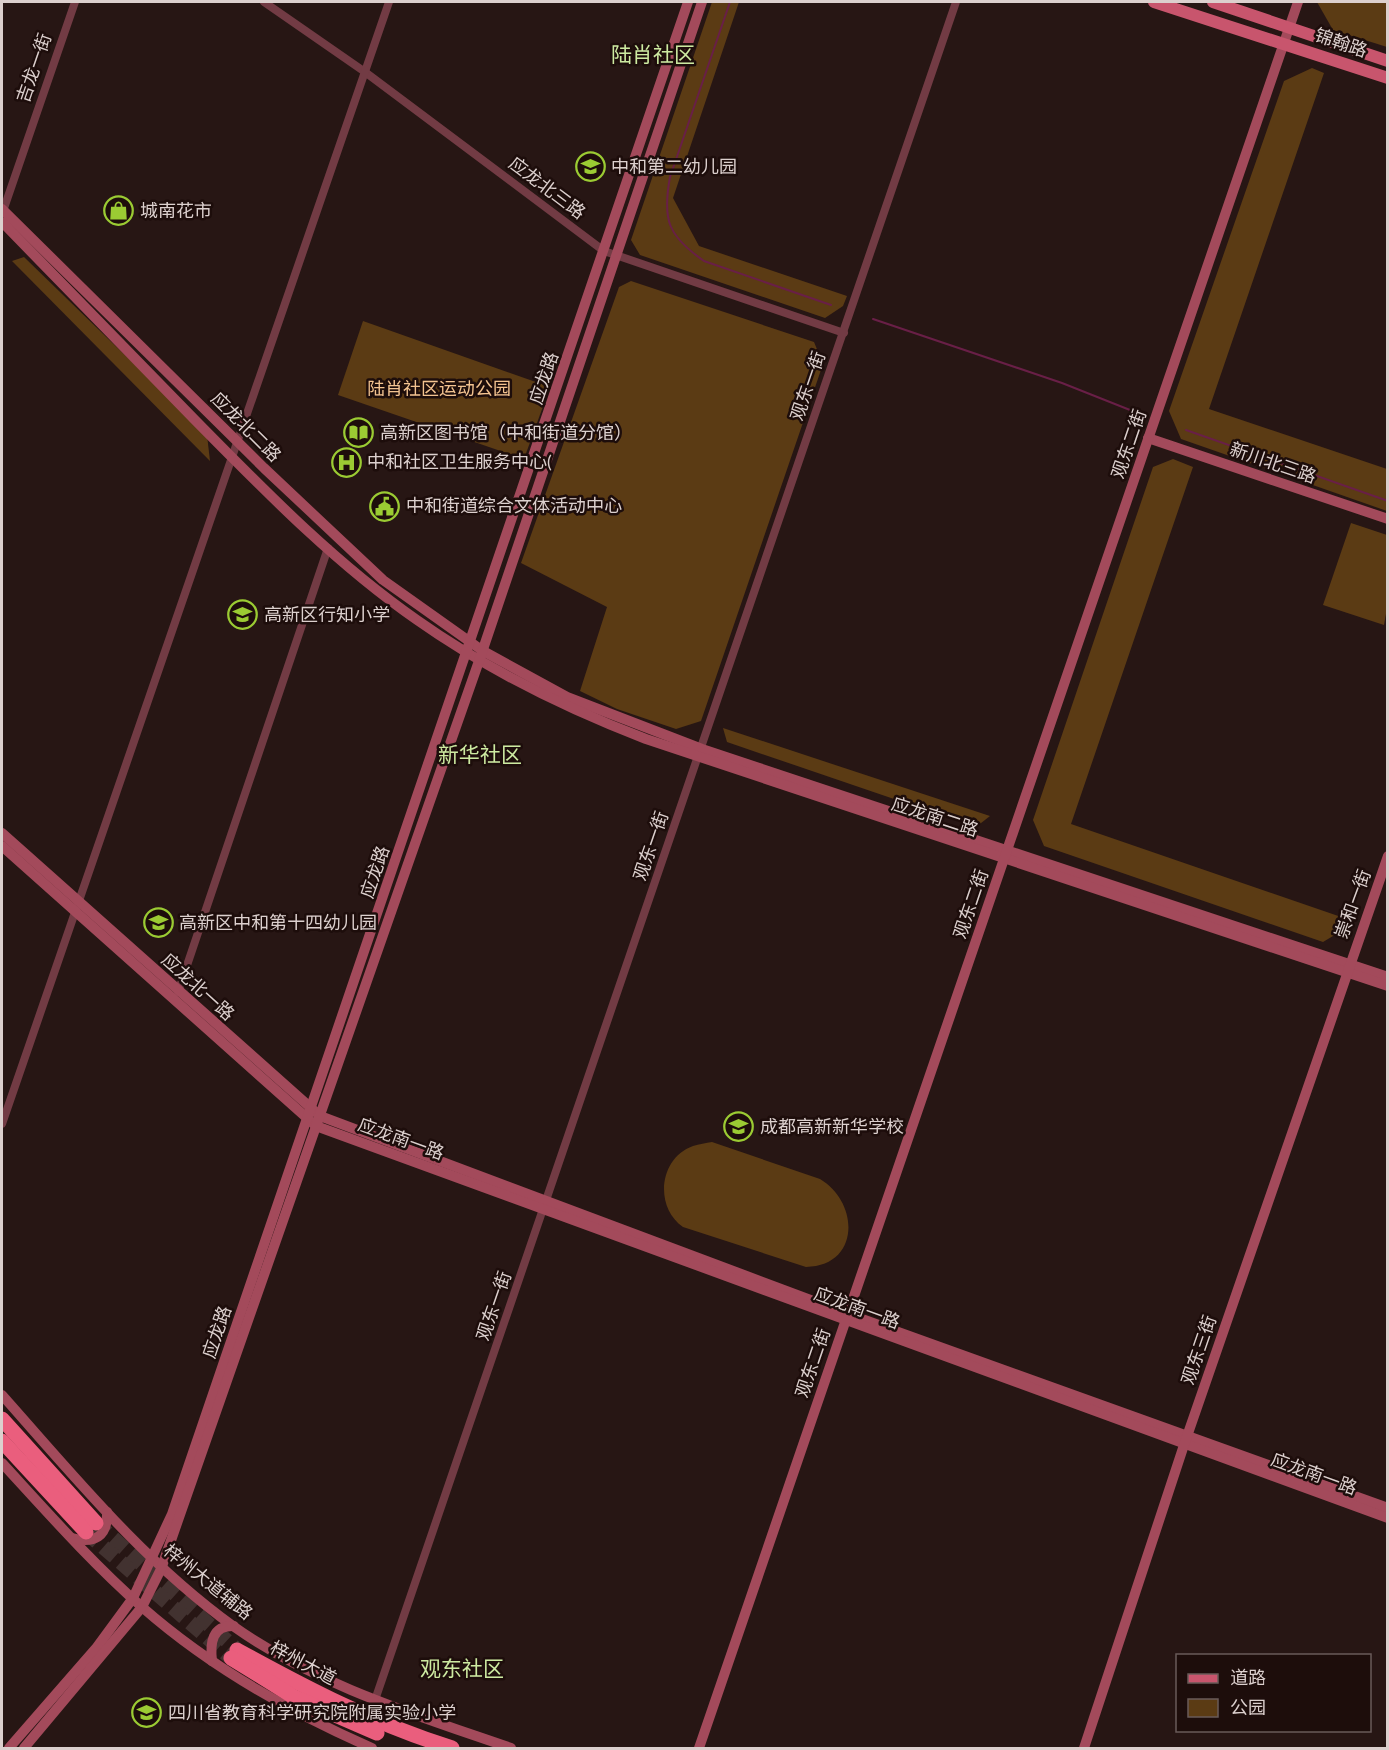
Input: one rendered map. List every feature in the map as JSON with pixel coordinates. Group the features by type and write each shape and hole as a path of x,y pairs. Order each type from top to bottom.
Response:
{"highway":[{"path":"2,1419 96,1522"},
{"path":"2,1441 96,1522"},
{"name":"梓州大道","path":"420,1749 294,1697 234,1654 399,1731 452,1749"}],"main road":[{"name":"锦翰路","path":"1154,2 1388,78"},
{"name":"锦翰路","path":"1213,2 1388,61"}],"street":[{"name":"吉龙一街","path":"2,211 75,2"},
{"name":"应龙北三路","path":"264,2 365,72 604,251 844,333"},
{"path":"2,1124 389,2"},
{"name":"应龙路","path":"18,1747 142,1607 161,1569 688,2"},
{"name":"应龙路","path":"18,1747 133,1598 153,1560 172,1514 481,656 702,2"},
{"name":"观东一街","path":"375,1700 546,1206 956,2"},
{"name":"观东二街","path":"699,1749 1148,438 1291,28 1298,2"},
{"name":"应龙北二路","path":"2,211 383,580 481,656"},
{"name":"应龙北二路","path":"2,222 231,456 328,548 416,620 469,648"},
{"name":"新川北三路","path":"1148,438 1388,519"},
{"path":"178,992 328,548"},
{"name":"应龙南二路","path":"481,656 576,712 1348,967 1388,977"},
{"name":"应龙北一路","path":"2,833 76,907 314,1118"},
{"name":"应龙北一路","path":"2,846 178,992 314,1118"},
{"name":"崇和一街","path":"1348,967 1388,856"},
{"name":"应龙南二路","path":"1348,967 1388,986"},
{"name":"观东三街","path":"1084,1749 1186,1441 1348,967"},
{"name":"应龙南一路","path":"314,1118 1388,1518"},
{"name":"梓州大道辅路","path":"2,1395 96,1522 153,1560 161,1569 234,1626 283,1655 375,1700 511,1749"},
{"name":"应龙南一路","path":"1186,1441 1388,1508"},
{"path":"2,1463 71,1538 142,1607 212,1661 272,1699 372,1749"},
{"path":"71,1538 90,1541 98,1538 105,1528 96,1522"},
{"path":"212,1661 210,1644 214,1634 221,1628 234,1626"}],"green space":[{"path":"712,2 739,2 673,198 699,246 847,296 843,306 825,318 640,255 631,240"},
{"path":"1317,2 1387,2 1387,47 1333,30"},
{"path":"1312,68 1324,73 1209,409 1387,469 1387,511 1181,439 1169,411 1284,81"},
{"path":"24,257 207,435 210,461 12,261"},
{"path":"631,281 814,342 823,364 701,721 676,729 617,709 580,691 607,607 521,563 619,287"},
{"name":"陆肖社区运动公园","path":"363,321 550,387 524,459 338,395"},
{"path":"1173,459 1193,467 1071,824 1347,919 1343,930 1323,942 1044,846 1033,820 1153,467"},
{"path":"1351,523 1387,535 1388,602 1384,625 1323,605"},
{"path":"723,728 990,816 976,827 727,742"},
{"path":"712,1142 820,1179 833,1190 842,1203 847,1217 848,1232 845,1245 837,1256 824,1264 806,1267 683,1227 674,1218 664,1196 667,1172 682,1152 693,1146"}],"waterway":[{"path":"730,2 670,177 667,205 671,226 682,243 704,261 831,305"},
{"path":"873,319 1062,383 1130,410"},
{"path":"1186,430 1388,501"}],"tunnel":[{"path":"96,1523 237,1650"},
{"path":"86,1532 231,1658"}],"place":[{"name":"中和第二幼儿园","path":"590,167"},
{"name":"城南花市","path":"119,211"},
{"name":"高新区图书馆（中和街道分馆）","path":"359,433"},
{"name":"中和社区卫生服务中心(","path":"346,462"},
{"name":"中和街道综合文体活动中心","path":"385,506"},
{"name":"高新区行知小学","path":"243,615"},
{"name":"高新区中和第十四幼儿园","path":"158,923"},
{"name":"成都高新新华学校","path":"739,1127"},
{"name":"四川省教育科学研究院附属实验小学","path":"147,1713"}],"district":[{"name":"陆肖社区","path":"653,55"},
{"name":"新华社区","path":"480,755"},
{"name":"观东社区","path":"462,1669"}]}
